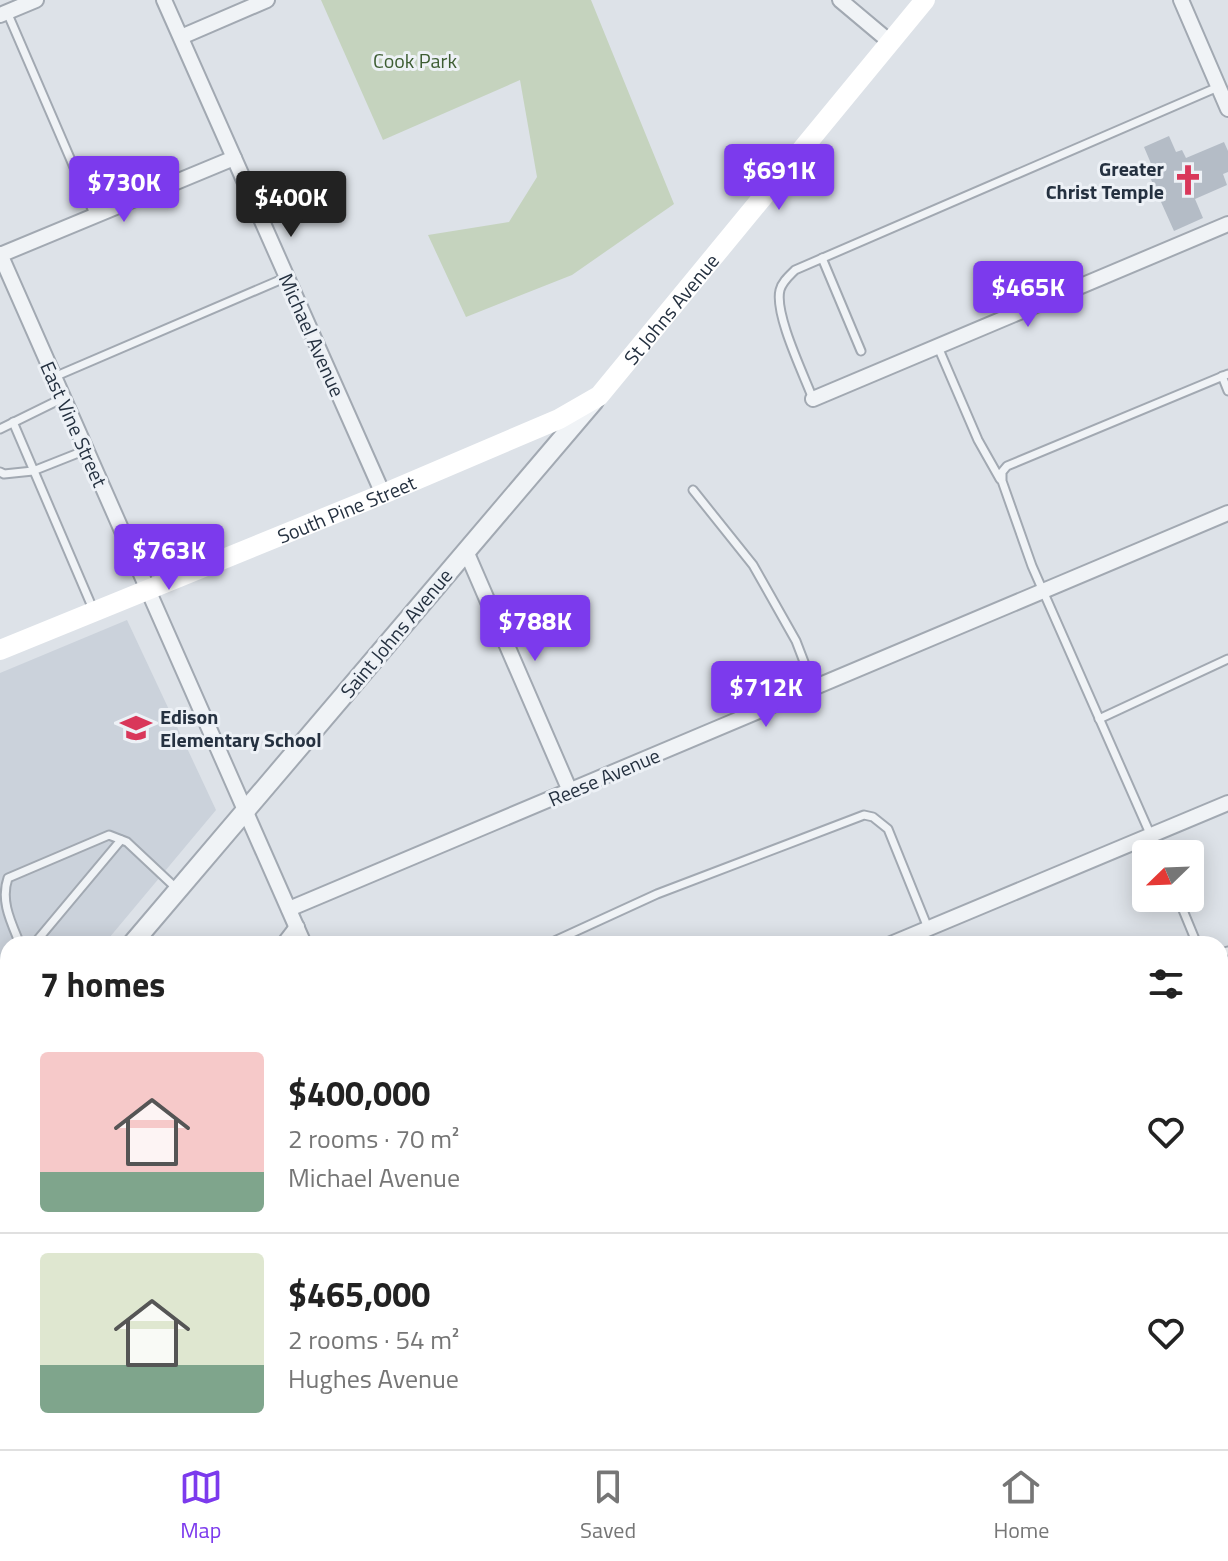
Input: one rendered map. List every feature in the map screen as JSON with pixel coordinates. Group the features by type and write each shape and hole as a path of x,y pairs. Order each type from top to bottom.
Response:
{"main road":[{"name":"St Johns Avenue","path":"599,396 925,0"},
{"name":"South Pine Street","path":"0,650 383,494 559,419 599,396"}],"street":[{"path":"3,14 36,0"},
{"name":"Michael Avenue","path":"164,0 383,494"},
{"path":"181,37 267,0"},
{"path":"840,0 890,42"},
{"path":"1181,0 1228,109"},
{"path":"0,255 234,158"},
{"path":"813,399 1228,224"},
{"name":"East Vine Street","path":"0,255 301,936"},
{"name":"Saint Johns Avenue","path":"139,936 599,396"},
{"name":"Reese Avenue","path":"289,909 1228,513"},
{"path":"466,551 570,791"},
{"path":"910,936 1228,803"},
{"path":"290,936 297,927"}],"lane":[{"path":"3,14 95,216"},
{"path":"813,399 780,312 779,293 783,283 795,270 1219,87"},
{"path":"822,258 861,351"},
{"path":"54,377 287,277"},
{"path":"938,347 978,440 1002,481 1043,591 1153,840"},
{"path":"1002,481 1002,472 1007,466 1225,375 1228,391"},
{"path":"0,429 63,398"},
{"path":"13,422 94,611"},
{"path":"0,472 33,471 86,450"},
{"path":"693,490 753,565 796,641 814,688"},
{"path":"1099,719 1228,659"},
{"path":"565,936 657,894 864,815 873,817 888,829 928,928"},
{"path":"17,936 2,901 3,887 8,878 109,835 124,841 178,889"},
{"path":"41,936 124,841"},
{"path":"1184,912 1194,936"}],"shaded area":[{"path":"127,620 216,810 111,936 0,936 0,673"}],"green space":[{"name":"Cook Park","path":"321,0 591,0 674,204 572,275 466,317 428,235 509,222 537,177 520,80 383,140"}],"building":[{"name":"Greater Christ Temple","path":"1169,136 1176,152 1182,150 1186,158 1224,142 1228,151 1228,172 1223,174 1227,185 1195,199 1203,218 1174,231 1149,175 1155,173 1144,147"}],"place":[{"name":"Greater Christ Temple","path":"1188,180"},
{"name":"Edison Elementary School","path":"136,728"}]}
